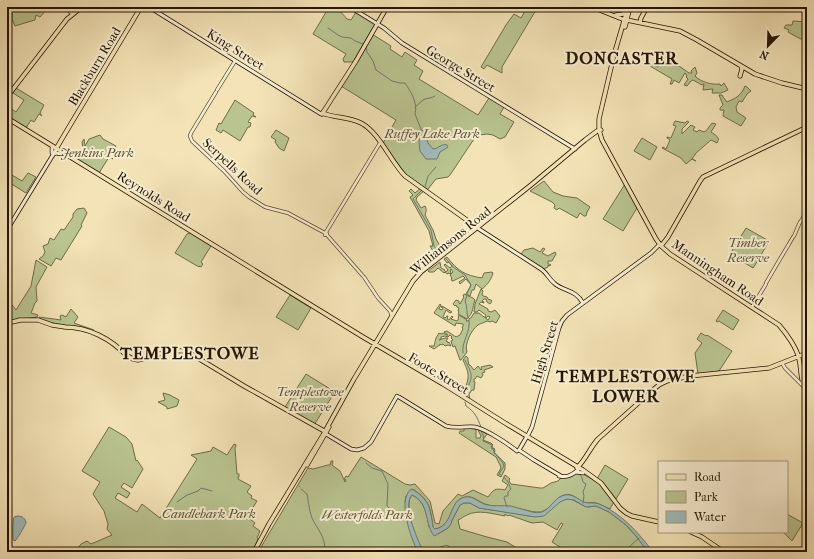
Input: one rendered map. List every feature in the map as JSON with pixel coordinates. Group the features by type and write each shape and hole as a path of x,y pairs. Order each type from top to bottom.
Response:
{"main road":[{"path":"7,97 63,25 82,7"},
{"name":"Blackburn Road","path":"7,229 141,7"},
{"name":"King Street","path":"149,7 314,109 328,116 356,121 366,126 371,130 403,173 423,189 479,227"},
{"name":"George Street","path":"350,7 384,28 406,46 576,149"},
{"path":"323,113 387,7"},
{"path":"595,8 617,17 659,26 686,34 752,72 774,80 807,88"},
{"path":"617,17 624,14 629,9"},
{"path":"629,9 630,18 634,20"},
{"path":"624,27 646,9"},
{"path":"617,17 621,20 624,27"},
{"path":"598,130 614,55 624,27 634,20"},
{"path":"740,76 742,69 744,68"},
{"path":"744,68 807,88"},
{"name":"Reynolds Road","path":"7,119 49,144 56,150"},
{"name":"Reynolds Road","path":"7,119 289,293"},
{"name":"High Street","path":"519,450 532,426 560,324 565,317 656,249 671,229 703,177 807,126"},
{"name":"Manningham Road","path":"598,130 632,194 666,249 780,324 801,363 802,376 807,388"},
{"name":"Manningham Road","path":"598,130 612,157"},
{"name":"Williamsons Road","path":"324,433 375,347 392,313 418,277 529,188 598,130"},
{"name":"George Street","path":"564,142 576,149"},
{"path":"569,154 571,150 570,146"},
{"name":"Williamsons Road","path":"529,188 576,149"},
{"name":"King Street","path":"453,210 479,227"},
{"path":"479,227 494,239 545,271 556,285 573,292 583,303"},
{"name":"Williamsons Road","path":"324,433 380,340 411,282 479,227"},
{"path":"661,242 665,245 666,249"},
{"path":"656,249 666,249"},
{"name":"Foote Street","path":"289,293 362,337 375,347 440,383 579,470"},
{"path":"7,322 38,319 55,325 82,329 108,340 126,355 136,360 171,351 188,352 304,421 324,430 324,433 348,448"},
{"path":"266,398 286,412 354,450 362,449 369,444 399,395 413,406 448,426 475,427 486,431 519,450 549,470 560,476 565,476 579,470 597,441 654,390 663,384 670,381 692,377 767,369 782,365 802,353 806,354"},
{"path":"798,356 806,354"},
{"path":"801,363 802,358 806,354"},
{"name":"Manningham Road","path":"801,363 801,378 807,388"},
{"path":"254,552 324,433"},
{"name":"Foote Street","path":"526,437 573,464 579,470"},
{"path":"573,464 582,464"},
{"path":"579,470 603,485 620,508 626,513 632,516 658,522"},
{"path":"693,533 702,537 724,552"}],"street":[{"path":"64,7 73,14"},
{"name":"Serpells Road","path":"235,61 191,133 190,136 192,141 224,171 246,195 265,207 288,213 326,233 363,276 378,298 392,313"},
{"path":"326,233 380,143"},
{"path":"752,306 807,212"},
{"path":"782,365 807,388"},
{"path":"792,374 799,379 801,378"}],"green space":[{"path":"12,7 35,7 35,9 43,11 44,7 46,7 45,11 40,17 36,15 35,20 15,26 12,19"},
{"path":"329,7 337,9 347,19 351,20 356,12 375,24 353,62 344,62 343,59 346,54 313,34"},
{"path":"527,7 531,7 536,10 502,67 502,73 487,65 484,69 481,67 514,14 521,18"},
{"path":"793,21 807,22 807,42 788,32 789,30 784,28 786,25 792,25"},
{"name":"Ruffey Lake Park","path":"372,34 391,46 390,49 402,57 405,52 417,60 414,65 423,71 419,79 478,115 489,98 504,107 500,114 514,122 505,137 500,139 493,135 487,134 480,135 474,139 450,175 448,177 436,179 428,189 406,175 383,143 396,120 341,86"},
{"path":"662,60 667,65 679,66 689,73 692,73 691,71 695,67 697,73 695,76 697,78 706,83 720,84 721,86 724,83 728,90 721,93 712,93 713,89 703,90 704,84 702,85 693,80 687,86 684,85 688,79 685,73 679,83 674,80 672,84 670,84 672,79 650,66 651,64 658,67"},
{"path":"745,86 751,91 742,102 739,101 736,107 737,112 746,118 741,126 723,116 724,110 720,110 723,105 719,95 722,95 727,102 738,96"},
{"path":"16,88 44,105 40,113 42,116 39,114 34,122 31,120 26,128 7,117 7,106 16,112 24,100 13,93"},
{"path":"235,100 254,113 253,115 256,117 252,116 248,122 251,123 250,127 248,127 240,141 223,130 221,133 216,130 219,123 221,124"},
{"path":"675,121 685,123 687,121 689,122 682,129 682,134 691,125 695,127 693,130 697,132 699,130 704,132 712,123 716,124 711,132 717,136 718,141 717,143 711,140 686,164 681,158 662,148 663,147 666,149 670,140 667,137 671,138 676,126 673,125"},
{"path":"276,130 289,138 284,151 279,148 275,142 276,140 271,137"},
{"name":"Jenkins Park","path":"100,135 103,139 116,146 110,156 113,159 109,157 99,173 76,159 83,148 82,142 84,139 85,146 89,139"},
{"path":"642,138 657,147 650,160 634,151"},
{"path":"7,172 22,181 28,173 36,177 26,193 10,183 8,188 7,187 9,183 7,182"},
{"path":"544,181 553,192 563,196 577,198 590,207 586,216 580,213 577,218 559,208 557,210 554,208 555,205 552,202 530,191"},
{"path":"625,184 637,208 623,231 603,219"},
{"path":"421,188 424,191 417,197 416,200 421,208 426,207 425,215 444,253 438,257 432,253 433,251 430,246 433,246 429,231 410,197 413,195 409,191 411,189 415,193"},
{"path":"84,208 87,213 81,225 82,226 61,260 56,258 51,266 39,259 45,252 43,246 48,244 50,238 54,240 61,229 64,230 77,209"},
{"name":"Timber Reserve","path":"746,228 769,241 761,255 763,257 759,259 753,268 730,254"},
{"path":"190,233 211,246 201,262 203,264 201,267 175,253 187,234"},
{"path":"533,248 540,252 543,248 545,249 542,253 548,256 555,252 556,254 552,261 548,261 548,264 551,265 548,265 548,267 544,269 521,254 524,250"},
{"path":"447,257 458,269 466,274 482,278 484,273 492,272 493,273 488,284 482,289 476,284 470,296 466,294 471,285 466,279 460,284 459,282 465,278 463,276 452,281 450,275 453,272 451,269 450,274 444,273 438,268 434,272 428,271 440,262 441,268 446,272 448,270 444,265 445,264 450,268 452,266 444,259"},
{"path":"36,260 47,267 36,287 37,301 31,313 38,315 37,317 7,321 7,306 12,305 16,310 31,286"},
{"path":"481,289 483,291 483,296 492,301 490,304 486,299 484,299 482,301 484,303 481,302 479,304 488,309 488,311 491,312 495,310 500,316 496,323 487,321 475,327 467,342 467,352 461,360 455,346 453,347 451,341 453,340 450,335 448,337 441,337 439,340 448,338 446,341 448,343 449,342 451,346 440,344 434,349 429,346 434,346 439,333 448,335 444,332 447,331 456,337 460,335 463,329 463,324 456,323 455,326 434,313 440,304 439,309 442,310 442,306 452,312 450,313 446,310 443,317 445,318 448,316 447,319 449,320 452,316 453,317 451,319 457,321 459,315 468,321 474,313 479,313 488,320 490,317 488,316 486,318 486,315 479,310 474,312 475,304"},
{"path":"464,294 475,300 472,312 467,319 458,314 459,308 453,304 456,300 459,301 460,304"},
{"path":"290,295 311,308 298,330 276,317"},
{"path":"71,309 78,317 74,323 94,330 94,332 56,324 39,318 61,320 60,316 62,315 66,317"},
{"path":"723,310 739,320 733,330 719,321 716,321"},
{"path":"701,333 706,336 707,335 732,351 719,371 698,374 695,353 702,343 697,339"},
{"path":"466,356 468,358 469,365 474,370 478,366 481,370 481,367 490,365 493,367 484,370 485,372 482,373 483,375 481,378 477,376 474,379 474,390 472,390 469,394 470,400 463,395 468,379 467,370 463,360"},
{"name":"Templestowe Reserve","path":"306,374 335,392 314,425 285,407"},
{"path":"163,393 179,400 177,406 167,409 167,407 158,402 165,400"},
{"name":"Candlebark Park","path":"109,427 126,437 132,444 136,461 137,460 143,469 132,488 124,483 121,487 130,493 127,498 118,493 115,498 137,512 142,504 160,518 197,459 191,455 211,451 213,447 227,455 234,444 236,445 237,474 239,474 238,479 251,486 247,492 252,496 251,498 257,501 247,517 255,523 253,526 260,531 252,552 75,552 81,544 87,541 91,544 112,535 107,529 108,524 104,511 93,494 100,482 82,471"},
{"path":"464,428 476,429 476,438 480,438 481,436 478,430 487,434 483,440 493,445 491,447 492,449 494,448 494,453 505,463 505,469 501,477 497,475 501,468 496,457 459,433 460,431 464,431"},
{"name":"Westerfolds Park","path":"361,457 405,484 415,484 430,501 435,523 439,524 443,511 458,494 462,496 473,490 488,497 495,490 505,490 508,485 502,481 505,475 510,479 509,481 511,484 543,488 576,472 581,473 602,485 614,502 610,509 596,503 583,502 568,494 557,499 544,511 532,512 517,508 489,505 472,497 466,497 458,500 445,523 441,527 435,529 433,527 431,514 426,501 413,489 406,496 405,502 419,552 258,552 308,468 313,469 330,465 331,461 333,461 332,465 340,471 345,482 346,480 344,479 346,476 348,477"},
{"path":"605,465 628,479 616,499 604,484 597,479"},
{"path":"412,495 423,505 429,527 438,534 448,528 460,505 464,503 470,503 479,508 529,516 544,515 562,500 571,499 584,506 596,506 609,512 626,525 648,552 568,552 552,542 563,524 561,523 557,530 543,522 532,523 505,514 505,516 476,512 466,515 458,520 460,529 507,542 523,552 453,552 447,545 434,551 424,552 417,541 410,515 409,506"},
{"path":"788,515 803,523 792,541 784,533 788,533"}],"water":[{"path":"421,129 425,133 428,143 433,149 447,145 448,147 440,152 437,159 426,159 420,151 419,142"},
{"path":"411,489 422,496 428,504 433,527 435,529 445,524 455,505 458,501 465,497 474,498 487,505 511,506 538,513 546,510 558,498 565,495 571,495 584,502 599,504 615,513 636,531 653,552 648,552 626,525 609,512 596,506 586,507 574,500 567,499 560,502 544,516 535,517 479,508 470,503 464,503 460,505 448,528 434,536 422,503 412,495 409,500 409,514 414,530 424,552 418,552 409,529 405,511 405,502"},
{"path":"18,516 24,518 26,523 15,541 13,540 13,523 14,517"}],"waterway":[{"path":"328,28 342,37 351,38 363,44"},
{"path":"366,47 376,70 392,81 405,83 410,90 416,106 415,114 421,129"},
{"path":"415,107 425,99 435,96"},
{"path":"436,167 428,176 425,187 413,199 431,230 434,246 440,254"},
{"path":"445,258 453,267 465,275 471,285 467,294"},
{"path":"467,296 465,301 468,318"},
{"path":"463,353 463,345 469,329 469,320"},
{"path":"465,360 471,375 466,390 467,396"},
{"path":"465,402 466,406 472,410 481,427"},
{"path":"481,431 484,437 483,441 492,445 494,452 503,463 504,466 499,474 501,475"},
{"path":"366,463 372,468 382,471 388,484 388,513 390,514 393,512 400,515 406,514"},
{"path":"580,474 583,482 586,484 583,492 583,503"},
{"path":"504,477 511,489 508,492 508,496 505,496 504,498 507,507"},
{"path":"177,502 201,488 212,491"},
{"path":"301,489 307,494 312,519 322,537 325,548 327,548 329,552"},
{"path":"621,552 630,549 630,546 639,538"}],"district":[{"name":"DONCASTER","path":"622,58"},
{"name":"TEMPLESTOWE","path":"190,353"},
{"name":"TEMPLESTOWE LOWER","path":"626,386"}]}
